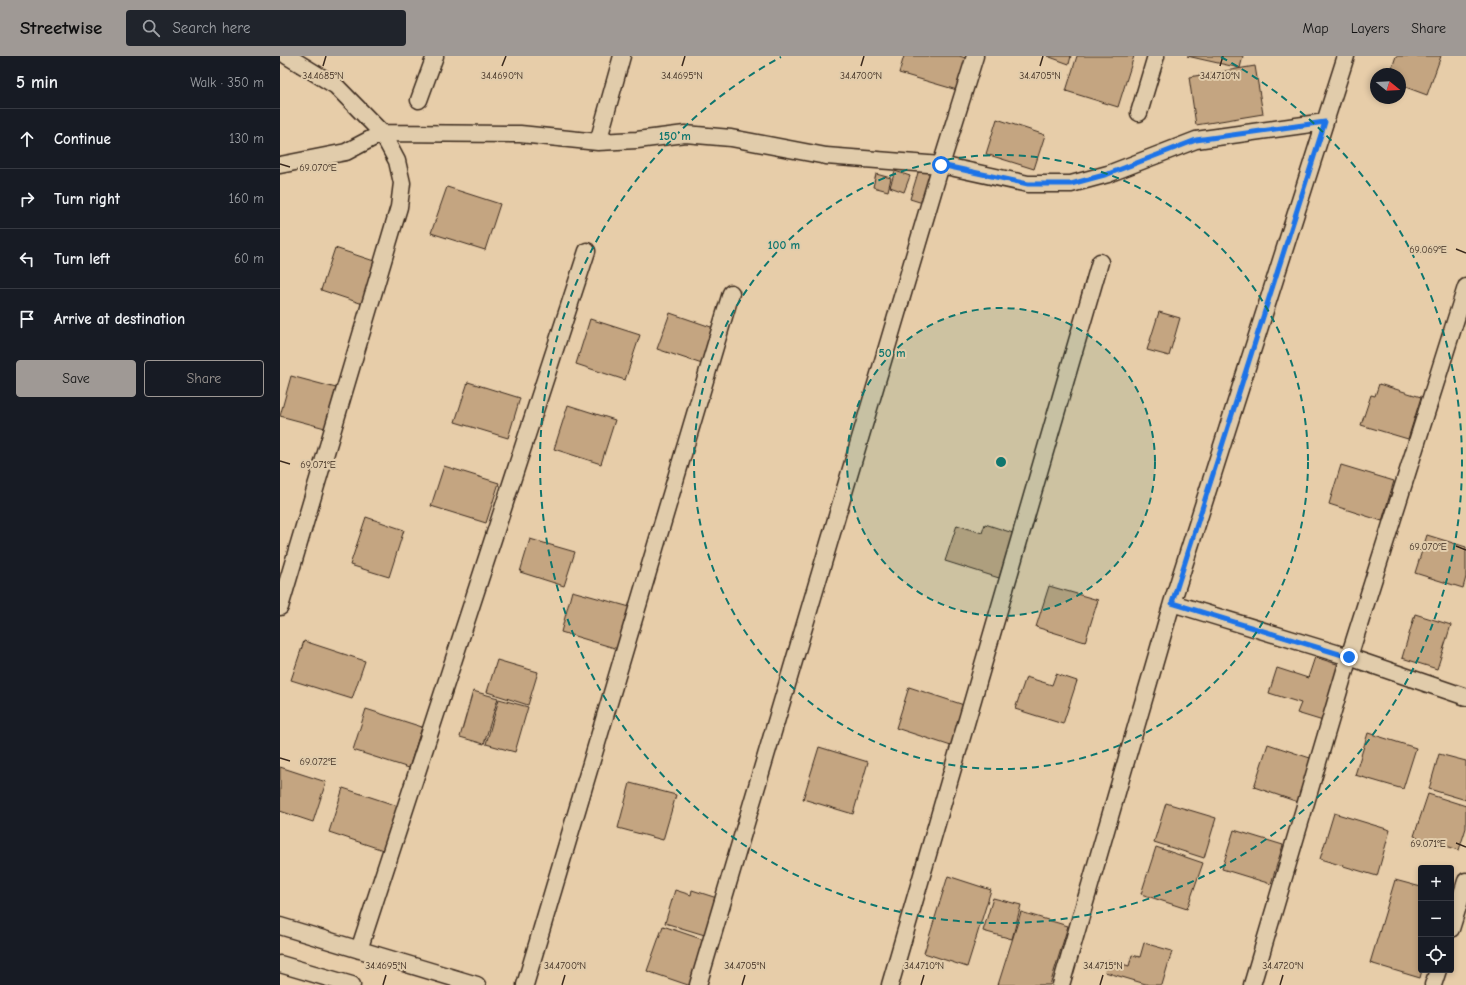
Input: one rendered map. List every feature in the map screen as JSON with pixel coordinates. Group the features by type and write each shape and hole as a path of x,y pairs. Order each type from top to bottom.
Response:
{"street":[{"path":"280,607 399,207 402,183 397,161 382,133 336,86 287,56"},
{"path":"419,100 435,56"},
{"path":"598,142 622,56"},
{"path":"698,985 941,165 975,56"},
{"path":"1139,113 1156,56"},
{"path":"1060,985 1172,603 1346,56"},
{"path":"280,165 346,152 382,133 520,134 598,142 637,140 685,134 731,138 826,156 941,165 1028,184 1071,184 1108,174 1196,140 1325,122"},
{"path":"359,950 587,251"},
{"path":"890,985 1100,262"},
{"path":"1252,985 1349,657 1466,287"},
{"path":"525,985 731,293"},
{"path":"1172,603 1349,657 1466,697"},
{"path":"1454,919 1466,881"},
{"path":"280,926 477,985"},
{"path":"280,964 352,985"},
{"path":"1433,985 1437,973"}],"building":[{"path":"904,56 959,56 966,58 957,90 899,73"},
{"path":"1047,56 1071,56 1069,64"},
{"path":"1077,56 1134,56 1118,107 1066,91"},
{"path":"1187,56 1243,56 1240,68"},
{"path":"1396,56 1441,56 1427,95 1406,87 1406,68 1392,68"},
{"path":"1255,66 1263,114 1196,125 1189,77"},
{"path":"997,119 1045,135 1034,169 986,154"},
{"path":"920,166 936,170 926,204 910,199"},
{"path":"895,171 910,176 904,192 890,187"},
{"path":"876,174 891,178 888,191 873,187"},
{"path":"447,187 500,204 485,250 431,233"},
{"path":"335,248 377,262 363,304 321,290"},
{"path":"1159,312 1180,318 1169,356 1147,350"},
{"path":"670,313 714,328 702,364 657,349"},
{"path":"590,319 640,335 625,380 576,364"},
{"path":"291,376 336,388 325,428 280,416"},
{"path":"468,382 520,398 508,438 455,422"},
{"path":"1379,384 1421,397 1408,439 1361,425 1371,395 1375,396"},
{"path":"568,405 615,420 601,464 554,449"},
{"path":"1341,465 1394,481 1382,521 1329,504"},
{"path":"444,466 499,483 486,523 431,506"},
{"path":"366,517 404,530 389,577 350,565"},
{"path":"985,524 1013,533 999,578 945,561 957,525 982,533"},
{"path":"1427,535 1466,547 1466,577 1463,588 1415,573"},
{"path":"530,539 575,552 564,586 520,572"},
{"path":"1049,586 1098,600 1085,642 1036,627"},
{"path":"572,591 630,607 618,649 561,632"},
{"path":"1415,614 1451,625 1437,669 1402,658"},
{"path":"304,641 365,661 352,699 291,680"},
{"path":"1315,657 1340,665 1323,721 1297,713 1301,703 1269,693 1277,668 1308,678"},
{"path":"497,660 538,672 528,705 487,692"},
{"path":"1056,674 1077,681 1063,724 1015,709 1026,677 1052,685"},
{"path":"909,687 964,705 951,746 896,728"},
{"path":"473,691 498,698 484,744 460,737"},
{"path":"499,699 528,707 515,752 486,744"},
{"path":"366,709 422,727 409,768 353,750"},
{"path":"1368,733 1416,748 1403,789 1355,775"},
{"path":"1268,744 1313,759 1298,802 1254,787"},
{"path":"819,747 868,762 853,814 803,799"},
{"path":"1439,754 1466,761 1466,800 1429,789"},
{"path":"280,767 326,782 313,822 280,811"},
{"path":"630,783 676,795 663,840 618,828"},
{"path":"343,788 401,807 386,851 329,832"},
{"path":"1428,794 1466,806 1466,828 1459,850 1414,836"},
{"path":"1166,803 1216,818 1204,858 1154,842"},
{"path":"1334,813 1390,830 1377,876 1320,859"},
{"path":"1234,830 1283,845 1271,884 1222,869"},
{"path":"1156,847 1203,863 1187,909 1141,894"},
{"path":"948,876 991,890 967,967 924,953"},
{"path":"1395,880 1418,886 1418,973 1421,973 1420,978 1370,963"},
{"path":"675,890 691,895 692,890 720,899 708,936 665,923"},
{"path":"993,898 1021,905 1012,939 983,931"},
{"path":"1021,912 1068,926 1050,985 998,985"},
{"path":"663,926 707,941 692,985 647,971"},
{"path":"1144,943 1172,951 1162,985 1149,985 1105,972 1108,960 1129,966 1132,955 1140,957"}],"route":[{"path":"941,165 1028,184 1071,184 1108,174 1196,140 1325,122 1172,603 1349,657"}]}
